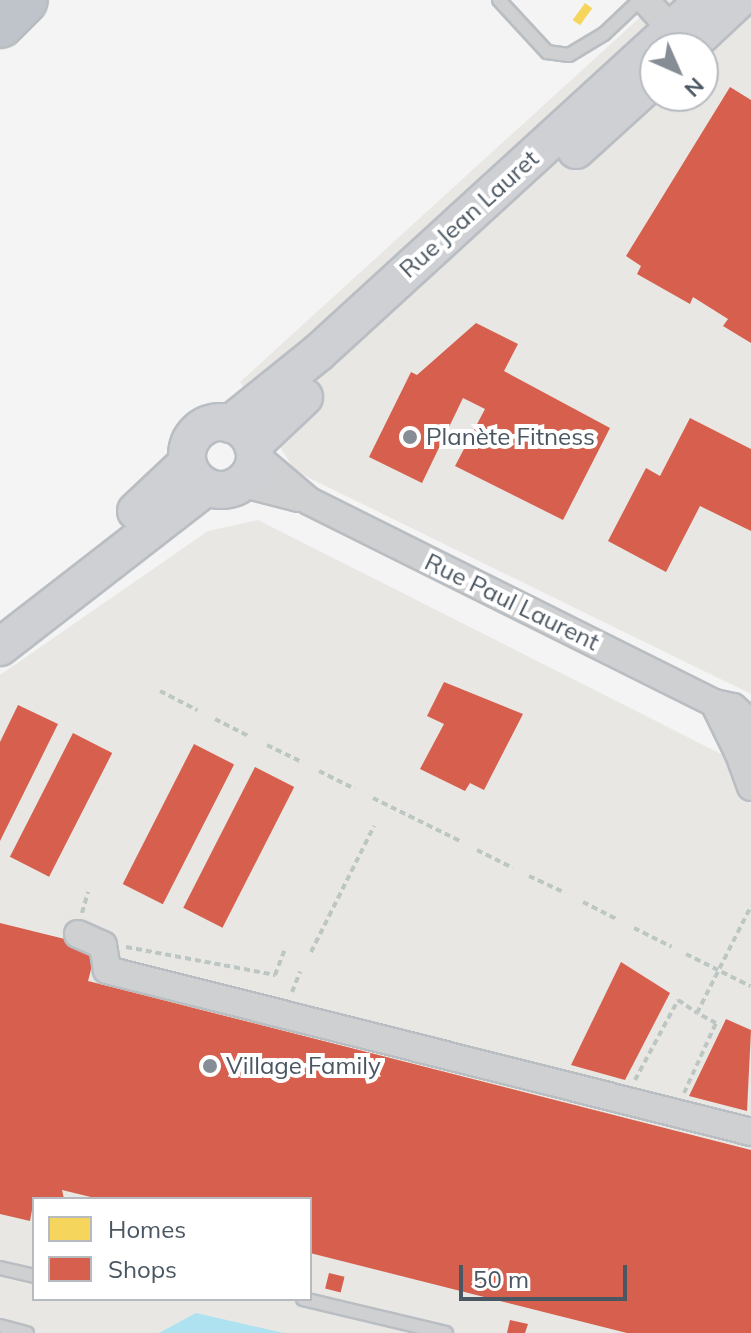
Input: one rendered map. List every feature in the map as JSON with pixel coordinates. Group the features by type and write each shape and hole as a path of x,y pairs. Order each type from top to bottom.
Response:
{"highway":[{"path":"0,25 25,0"}],"street":[{"path":"642,0 672,32"},
{"name":"Rue Jean Lauret","path":"683,32 704,0"},
{"name":"Rue Jean Lauret","path":"690,32 738,0"},
{"name":"Rue Jean Lauret","path":"0,619 167,487 228,459 318,353 639,74"},
{"name":"Rue Jean Lauret","path":"0,647 228,459 639,92"},
{"name":"Rue Paul Laurent","path":"228,459 714,703 733,707 751,723"},
{"path":"714,703 745,748 751,787"},
{"path":"80,924 103,945 107,970 751,1132"}],"lane":[{"path":"499,0 547,52 569,55 604,34 642,0"},
{"path":"0,1268 32,1276"},
{"path":"311,1301 446,1333"},
{"path":"0,1326 27,1333"}],"path":[{"path":"160,691 197,710"},
{"path":"215,719 249,736"},
{"path":"267,745 302,762"},
{"path":"319,771 355,789"},
{"path":"373,798 460,841"},
{"path":"311,952 374,826"},
{"path":"477,850 513,868"},
{"path":"529,876 565,893"},
{"path":"80,924 88,892"},
{"path":"583,902 618,920"},
{"path":"697,1013 751,906"},
{"path":"634,928 672,947"},
{"path":"103,945 275,975 284,951"},
{"path":"686,954 750,986"},
{"path":"292,991 300,972"},
{"path":"624,1101 678,1000 716,1023 675,1114"}],"shaded area":[{"path":"659,0 751,0 751,694 295,471 240,382"},
{"path":"258,520 731,759 751,804 751,1333 0,1333 0,675 208,531"}],"water":[{"path":"196,1313 284,1333 159,1333"}],"building: Homes":[{"path":"585,3 592,8 580,25 573,20"}],"building: Shops":[{"path":"730,87 751,100 751,343 723,326 728,319 693,297 690,304 637,274 641,266 626,256 715,112 719,112 719,105"},
{"path":"476,323 518,344 504,371 610,428 563,520 455,466 485,409 463,398 422,483 369,457 411,372 417,375"},
{"path":"690,418 751,449 751,531 700,506 666,572 608,541 646,468 660,476"},
{"path":"444,682 523,714 484,790 470,783 465,791 420,769 444,724 427,716"},
{"path":"18,705 58,724 0,841 0,742"},
{"path":"73,733 112,753 49,877 10,857"},
{"path":"194,744 234,764 163,904 123,884"},
{"path":"255,767 294,787 222,928 183,908"},
{"name":"Village Family","path":"0,923 97,947 88,981 751,1150 751,1333 627,1333 312,1254 312,1197 91,1197 62,1190 64,1197 32,1197 30,1221 0,1214"},
{"path":"621,962 670,993 625,1080 571,1065"},
{"path":"726,1019 751,1030 747,1111 689,1096"},
{"path":"329,1273 345,1277 341,1292 325,1289"},
{"path":"510,1320 528,1324 525,1333 507,1333"}],"place":[{"name":"Planète Fitness","path":"410,437"},
{"name":"Village Family","path":"210,1066"}]}
